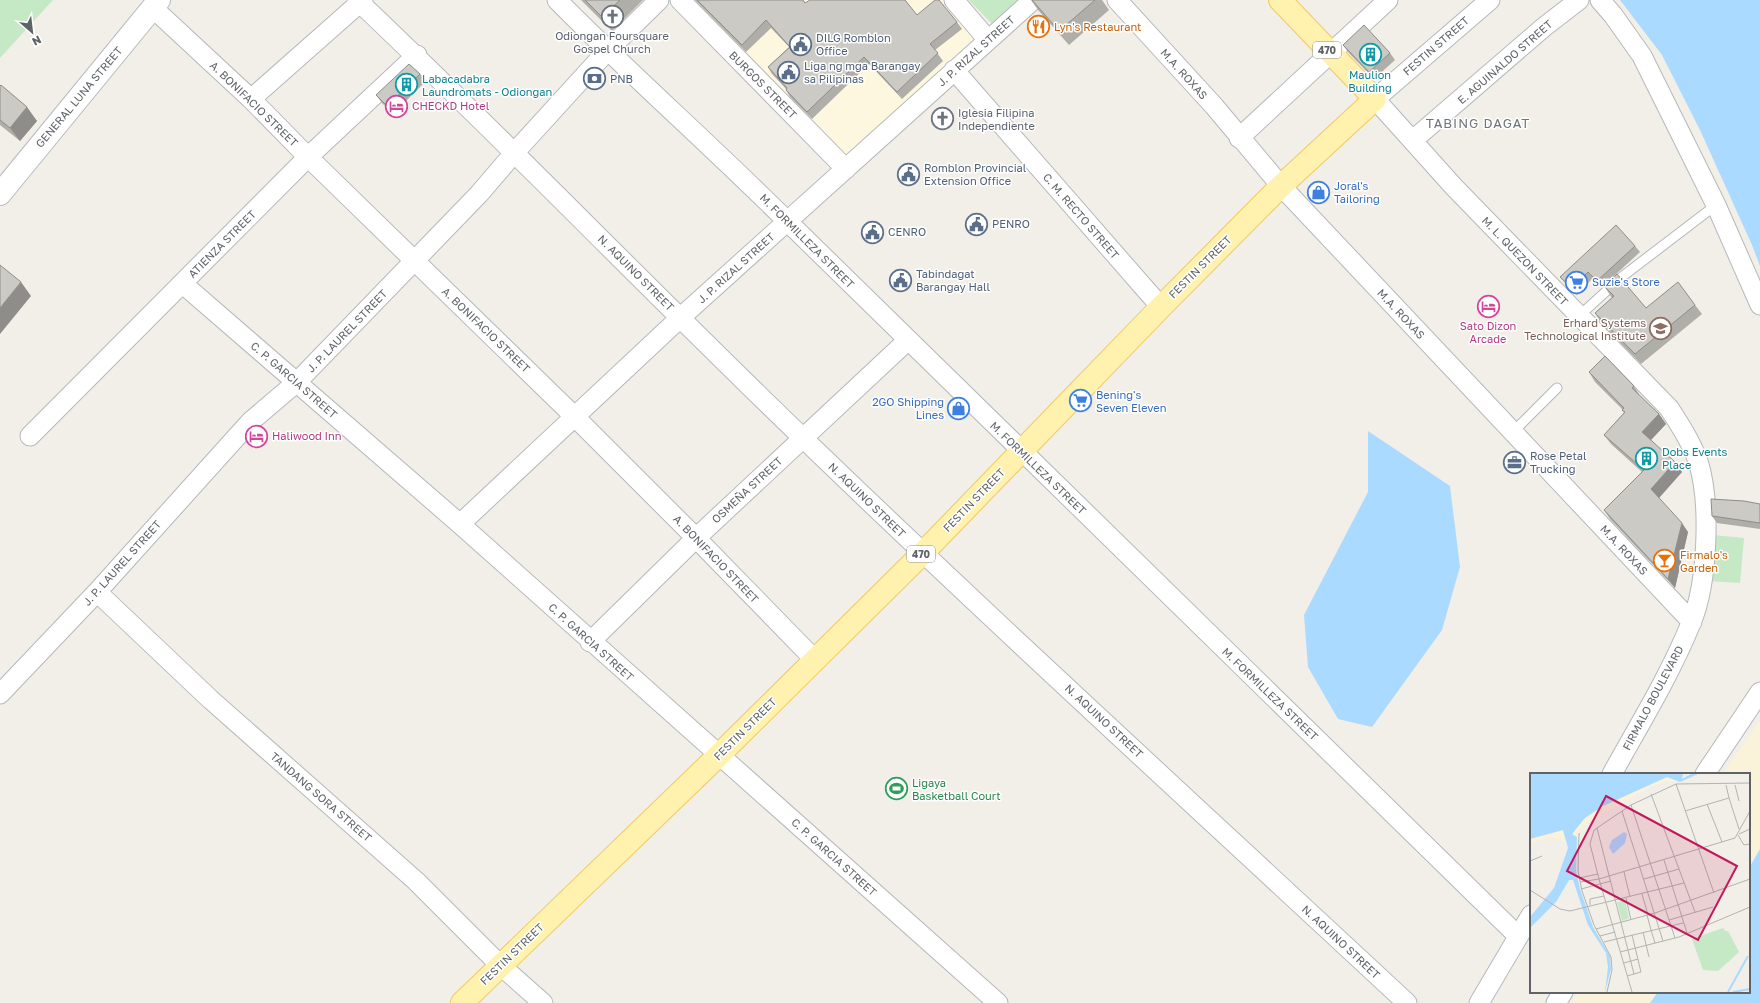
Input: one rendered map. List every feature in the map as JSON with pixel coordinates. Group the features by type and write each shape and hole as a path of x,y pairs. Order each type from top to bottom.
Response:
{"main road":[{"name":"M. L. QUEZON STREET","path":"1280,0 1374,99"},
{"name":"GENERAL LUNA STREET","path":"0,194 156,4"},
{"name":"FESTIN STREET","path":"462,1003 719,755 923,553 1161,307 1281,186 1374,99"}],"street":[{"name":"M. FORMILLEZA STREET","path":"557,0 607,51 788,222 907,341 1518,936"},
{"name":"J. P. LAUREL STREET","path":"0,694 97,592 250,422 297,382 479,194 607,51 658,0"},
{"name":"BURGOS STREET","path":"680,0 846,169"},
{"path":"954,0 988,40"},
{"name":"J. P. RIZAL STREET","path":"460,524 680,318 1033,0"},
{"name":"M.A. ROXAS","path":"1117,0 1214,106 1239,138 1281,186 1692,622"},
{"path":"1239,138 1388,0"},
{"name":"FESTIN STREET","path":"1374,99 1490,0"},
{"name":"E. AGUINALDO STREET","path":"1413,140 1544,27 1579,0"},
{"path":"1600,0 1613,15 1642,56 1716,205 1760,305"},
{"path":"251,99 360,1"},
{"name":"N. AQUINO STREET","path":"360,1 515,152 680,318 923,553 1408,1003"},
{"name":"A. BONIFACIO STREET","path":"156,4 308,158 415,260 574,416 696,538 814,660"},
{"name":"ATIENZA STREET","path":"30,436 308,158 416,55"},
{"name":"C. M. RECTO STREET","path":"954,70 1161,307"},
{"name":"M. L. QUEZON STREET","path":"1374,99 1413,140 1454,187 1669,408 1687,436 1698,462 1704,491 1706,520 1704,572 1692,622"},
{"name":"C. P. GARCIA STREET","path":"183,284 460,524 590,642 998,1003"},
{"name":"OSMEÑA STREET","path":"590,642 696,538 907,341"},
{"name":"TANDANG SORA STREET","path":"97,592 210,699 416,881 500,965 543,1003"},
{"name":"FIRMALO BOULEVARD","path":"1613,773 1673,662 1692,622"},
{"path":"1706,773 1760,692"},
{"path":"1479,1003 1530,917"},
{"path":"1556,1003 1562,993"}],"lane":[{"path":"1579,316 1623,276 1716,205"},
{"path":"1513,432 1557,388"}],"shaded area":[{"path":"680,0 954,0 988,40 846,169"}],"green space":[{"path":"0,0 53,0 0,58"},
{"path":"969,0 1018,0 991,23"},
{"path":"1713,535 1744,538 1740,583 1709,581"}],"sand":[{"path":"1760,720 1760,849 1750,866 1750,773 1724,773"},
{"path":"1578,993 1657,993 1650,1003 1572,1003"}],"water":[{"path":"1620,0 1760,0 1760,266 1700,130 1662,55"},
{"path":"1368,431 1450,486 1460,567 1442,630 1372,727 1338,719 1308,667 1304,615 1368,492"},
{"path":"1760,849 1760,1003 1650,1003 1657,993 1750,993 1750,866"}],"building":[{"path":"585,0 620,0 602,17"},
{"path":"697,0 803,0 805,3 810,0 905,0 917,15 935,0 939,0 957,22 930,44 938,53 897,92 864,57 807,112 786,90 787,88 768,67 790,47 766,20 742,45"},
{"path":"1032,0 1095,0 1059,31"},
{"name":"Maulion Building","path":"1364,25 1390,53 1369,72 1343,45"},
{"path":"409,64 420,74 387,106 376,95"},
{"path":"1,85 27,107 10,128 0,120"},
{"path":"1616,225 1635,246 1597,281 1588,272 1572,288 1560,277"},
{"path":"0,265 21,282 0,308"},
{"path":"1617,274 1646,308 1678,282 1695,305 1635,354 1595,313 1614,296 1604,286"},
{"path":"1605,356 1634,386 1632,388 1659,414 1642,432 1675,462 1651,489 1682,523 1668,579 1604,510 1644,470 1604,435 1625,412 1622,410 1624,408 1589,372"},
{"path":"1711,499 1744,501 1760,504 1760,523 1712,516"}],"place":[{"name":"Odiongan Foursquare Gospel Church","path":"612,16"},
{"name":"Lyn's Restaurant","path":"1039,27"},
{"name":"DILG Romblon Office","path":"801,44"},
{"name":"Maulion Building","path":"1370,55"},
{"name":"Liga ng mga Barangay sa Pilipinas","path":"789,72"},
{"name":"PNB","path":"595,79"},
{"name":"Labacadabra Laundromats - Odiongan","path":"407,85"},
{"name":"CHECKD Hotel","path":"396,106"},
{"name":"Iglesia Filipina Independiente","path":"942,119"},
{"name":"Romblon Provincial Extension Office","path":"909,174"},
{"name":"Joral's Tailoring","path":"1318,192"},
{"name":"PENRO","path":"976,224"},
{"name":"CENRO","path":"872,232"},
{"name":"Tabindagat Barangay Hall","path":"901,280"},
{"name":"Suzie's Store","path":"1577,282"},
{"name":"Sato Dizon Arcade","path":"1488,306"},
{"name":"Erhard Systems Technological Institute","path":"1661,329"},
{"name":"Bening's Seven Eleven","path":"1080,401"},
{"name":"2GO Shipping Lines","path":"959,408"},
{"name":"Haliwood Inn","path":"257,436"},
{"name":"Dobs Events Place","path":"1647,458"},
{"name":"Rose Petal Trucking","path":"1514,462"},
{"name":"Firmalo's Garden","path":"1665,561"},
{"name":"Ligaya Basketball Court","path":"896,789"}],"district":[{"name":"TABING DAGAT","path":"1478,123"}]}
